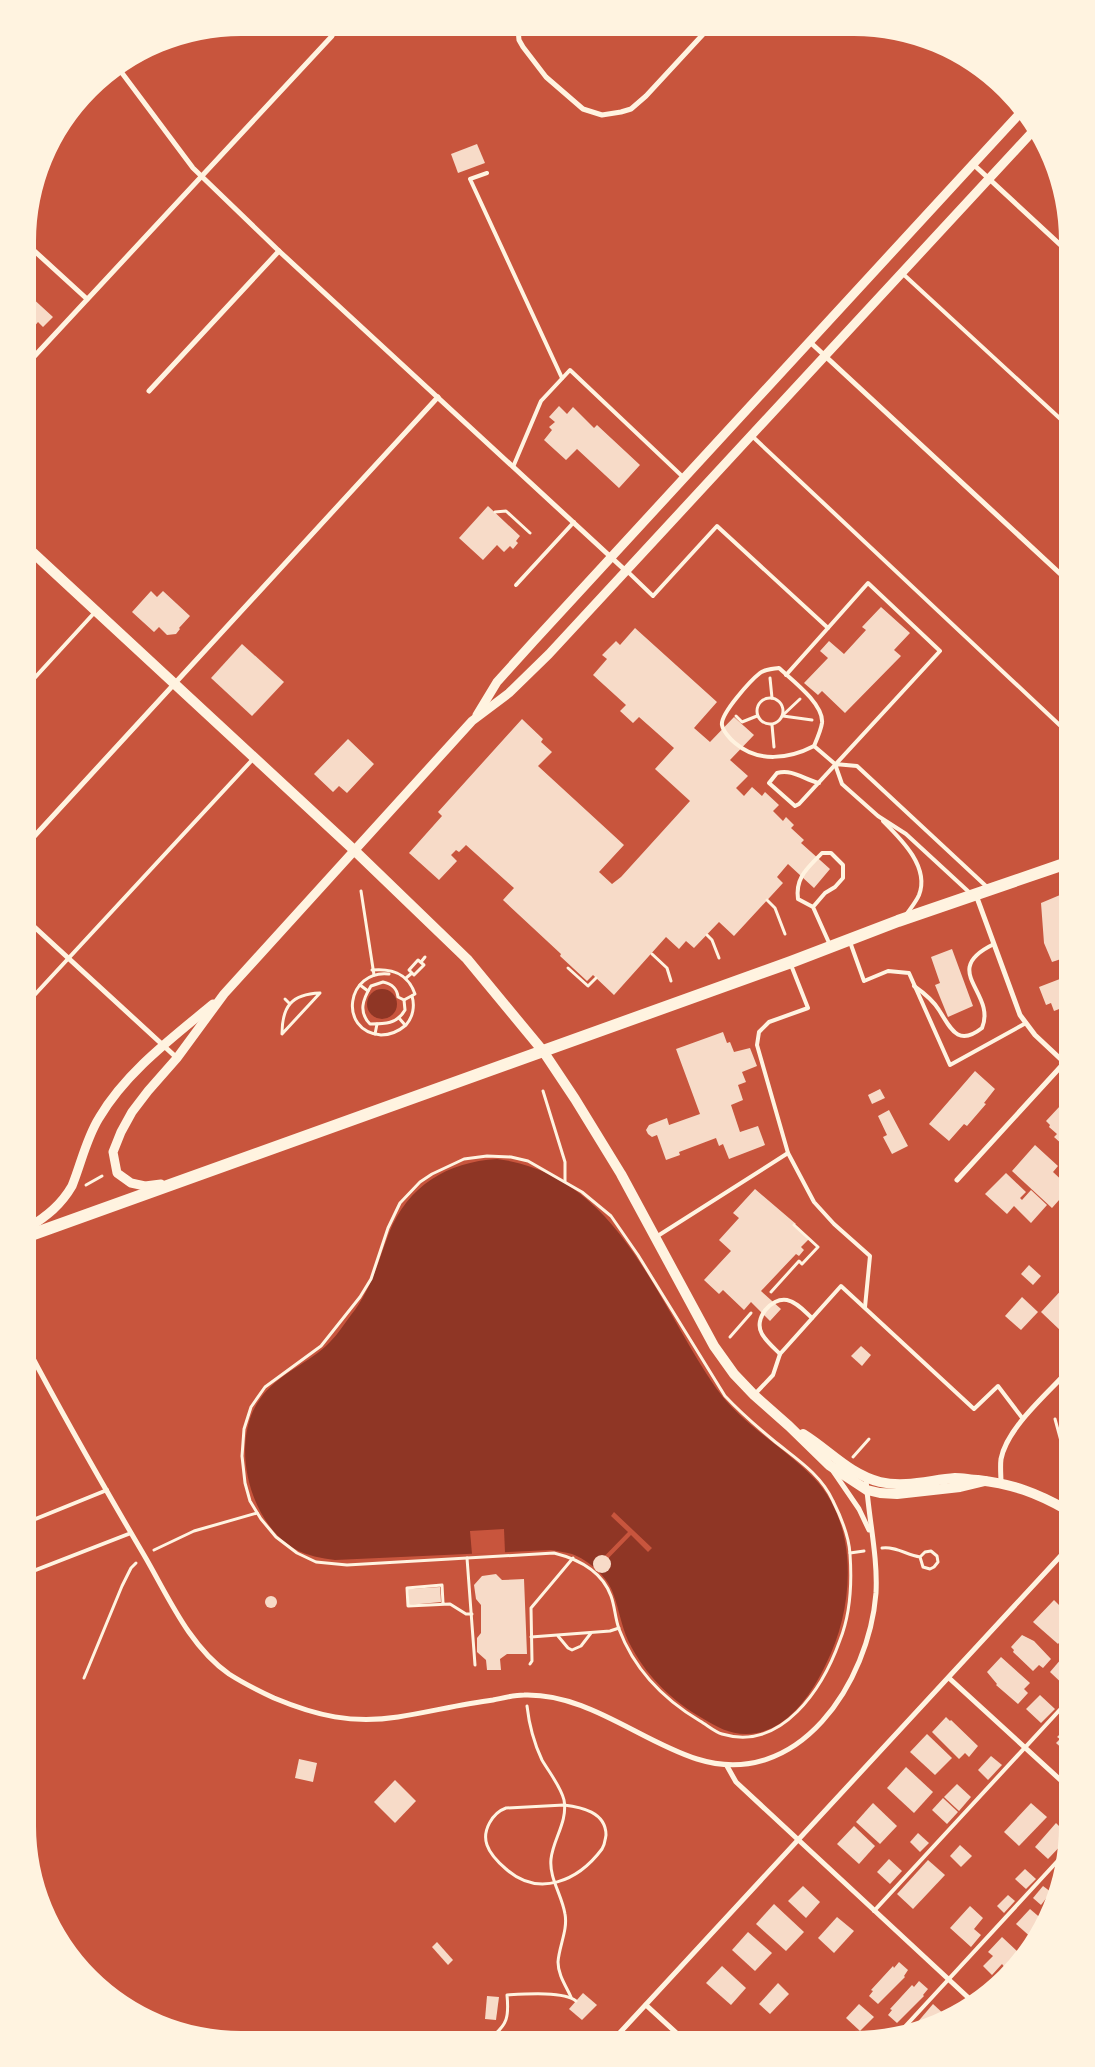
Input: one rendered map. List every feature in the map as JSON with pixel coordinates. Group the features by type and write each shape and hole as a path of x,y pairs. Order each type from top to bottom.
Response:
{"main road":[{"path":"36,555 354,850 467,959 543,1051 607,1150 714,1346 734,1374 754,1395 829,1465 867,1490 897,1494 960,1487 985,1481"},
{"path":"36,1233 790,962 901,920 1059,866"},
{"path":"789,1426 810,1439 835,1459 866,1478 882,1483 906,1484 958,1478 985,1481 1017,1487 1040,1495 1059,1506"}],"street":[{"path":"36,355 332,36"},
{"path":"519,36 522,47 546,76 583,109 602,115 630,109 646,96 701,36"},
{"path":"123,74 201,176 279,251 627,571"},
{"path":"189,1178 155,1185 131,1183 117,1172 113,1152 125,1124 148,1091 177,1058 224,994 472,721 497,682 1017,117"},
{"path":"472,721 509,693 549,654 1029,136"},
{"path":"973,164 1059,243"},
{"path":"149,391 279,251"},
{"path":"36,253 87,300"},
{"path":"810,342 1059,573"},
{"path":"36,834 438,397"},
{"path":"974,896 1020,1015 1035,1035 1059,1057"},
{"path":"36,929 177,1058"},
{"path":"36,1222 56,1208 66,1196 74,1182 92,1132 102,1113 127,1081 163,1045 224,994"},
{"path":"957,1180 1059,1071"},
{"path":"36,1363 182,1620 211,1658 238,1680 302,1710 331,1718 355,1720 383,1719 525,1695 583,1707 698,1760 727,1766 748,1764 784,1752 808,1736 829,1715 856,1667 870,1629 876,1594 876,1574 866,1478"},
{"path":"1001,1484 1001,1460 1005,1445 1023,1419 1059,1381"},
{"path":"829,1465 858,1509 872,1538"},
{"path":"622,2031 1059,1558"},
{"path":"949,1678 1059,1779"},
{"path":"727,1766 736,1782 967,1997"},
{"path":"646,2005 674,2031"}],"lane":[{"path":"487,173 470,179 562,378"},
{"path":"902,273 1059,417"},
{"path":"512,467 541,401 570,370 684,479"},
{"path":"751,436 1059,725"},
{"path":"516,585 574,522"},
{"path":"627,571 653,596 717,526 828,628"},
{"path":"786,675 868,583 940,651 799,804 795,806 769,783 777,773 790,771 818,783"},
{"path":"36,676 96,611"},
{"path":"779,668 808,695 819,709 823,722 814,746 795,755 777,757 758,756 745,751 730,739 722,726 723,715 760,673 779,668"},
{"path":"814,746 836,764 856,766 990,890"},
{"path":"36,994 254,758"},
{"path":"836,764 842,784 878,816 909,852 918,866 922,881 919,895 901,920"},
{"path":"878,816 906,834 974,896"},
{"path":"812,906 843,878 843,865 831,854 822,853 798,879 798,899 812,906 830,947"},
{"path":"849,940 864,981 888,971 909,973 950,1065 1026,1023"},
{"path":"914,986 928,996 951,1030 958,1035 975,1034 982,1028 985,1014 968,970 970,962 978,954 994,944"},
{"path":"790,962 808,1008 769,1022 759,1032 757,1045 788,1153 814,1202 834,1224 870,1256 865,1307"},
{"path":"656,1237 788,1153"},
{"path":"754,1395 772,1375 780,1354 841,1286 974,1408 998,1386 1023,1419"},
{"path":"780,1354 761,1333 759,1324 768,1306 779,1300 787,1300 794,1303 812,1318"},
{"path":"36,1519 107,1490"},
{"path":"36,1571 132,1533"},
{"path":"874,1911 1059,1711"},
{"path":"907,2024 1055,1863"}],"path":[{"path":"494,512 506,511 530,533"},
{"path":"770,677 772,698"},
{"path":"783,716 781,704 772,698 767,698 757,707 757,716 762,723 772,725 778,722 800,699"},
{"path":"732,712 742,722 757,716"},
{"path":"783,716 812,720"},
{"path":"772,725 774,746"},
{"path":"361,891 373,973"},
{"path":"767,900 775,908 785,934"},
{"path":"706,935 712,940 719,958"},
{"path":"652,954 666,968 672,981"},
{"path":"421,962 425,957"},
{"path":"412,973 409,970 418,960 421,962"},
{"path":"406,978 412,973 414,975 424,965 421,962"},
{"path":"568,968 588,986 596,978"},
{"path":"388,983 389,972"},
{"path":"404,1000 415,994 406,978 389,972 373,973 360,985 354,996 354,1015 359,1025 375,1034 393,1033 405,1025 412,1013 414,1001 412,996"},
{"path":"377,983 388,983 397,990 398,997 404,1000 405,1010 398,1018 388,1024 370,1024 362,1013 363,1001 368,991 371,986 377,983"},
{"path":"360,985 368,991"},
{"path":"320,993 282,1034 282,1020 290,1004 300,996 320,993"},
{"path":"285,999 290,1004"},
{"path":"354,1015 362,1013"},
{"path":"398,1018 405,1025"},
{"path":"375,1034 377,1024"},
{"path":"543,1090 565,1162 565,1180"},
{"path":"487,1156 511,1156 528,1161 565,1180 611,1216 638,1255 725,1396 741,1413 808,1468 824,1484 840,1516 850,1553 847,1616 841,1640 828,1668 810,1698 795,1715 778,1727 764,1734 742,1738 721,1734 682,1710 666,1698 645,1676 631,1654 619,1628 608,1588 584,1563 554,1553 347,1565 316,1562 297,1553 276,1536 257,1513 250,1501 245,1483 242,1456 244,1429 251,1407 265,1387 320,1346 360,1297 371,1279 388,1228 400,1203 420,1182 432,1174 464,1159 487,1156"},
{"path":"79,1189 102,1176"},
{"path":"768,1296 799,1261 802,1264 818,1247 794,1225"},
{"path":"730,1337 755,1309"},
{"path":"1055,1419 1059,1434"},
{"path":"852,1458 870,1439"},
{"path":"154,1550 194,1532 257,1513"},
{"path":"882,1548 895,1548 907,1554 920,1556 925,1552 932,1551 937,1556 938,1562 934,1568 923,1567 920,1556"},
{"path":"850,1553 864,1551"},
{"path":"468,1558 474,1664"},
{"path":"530,1664 532,1661 531,1608 573,1558"},
{"path":"84,1678 122,1586 131,1568 138,1561"},
{"path":"443,1604 442,1585 407,1588 408,1606 450,1604 466,1614 472,1614"},
{"path":"531,1638 610,1631 619,1628"},
{"path":"558,1635 568,1648 572,1650 580,1646 590,1633"},
{"path":"527,1706 529,1725 541,1758 562,1796 564,1805 562,1825 551,1856 554,1883 562,1903 566,1923 558,1964 571,1998"},
{"path":"564,1805 579,1807 594,1813 601,1819 606,1831 605,1844 586,1866 572,1876 554,1883 544,1885 533,1884 509,1872 500,1864 486,1845 486,1834 490,1820 498,1810 564,1805"},
{"path":"500,2031 506,2020 507,1995 527,1994 571,1998 576,2001"}],"shaded area":[{"path":"382,989 388,990 396,998 396,1010 388,1018 382,1019 376,1018 368,1010 367,1004 368,998 376,990"},
{"path":"497,1159 539,1170 574,1189 604,1215 629,1247 652,1282 694,1354 726,1401 750,1424 802,1466 829,1498 839,1520 845,1543 848,1568 847,1594 842,1618 826,1664 807,1697 790,1716 769,1729 749,1734 728,1731 715,1726 672,1697 646,1670 632,1648 623,1628 613,1593 602,1575 590,1564 569,1553 551,1550 335,1560 310,1555 295,1549 279,1537 266,1521 256,1501 245,1459 246,1437 251,1417 260,1399 276,1382 322,1350 338,1332 364,1296 397,1216 418,1190 446,1171 479,1161"}],"pier":[{"path":"614,1512 652,1548 648,1552 631,1535 596,1571 593,1568 628,1532 611,1516"},
{"path":"504,1529 505,1553 472,1554 470,1531"}],"building":[{"path":"477,144 485,163 458,173 451,154"},
{"path":"36,301 53,317 43,327 38,322 36,324"},
{"path":"559,406 567,414 573,407 594,428 597,425 640,465 619,488 577,449 566,460 544,440 552,430 549,427 555,422 549,417"},
{"path":"488,506 520,536 516,541 518,543 513,549 510,546 504,552 497,545 483,560 459,538"},
{"path":"151,591 157,597 163,591 190,616 176,634 167,635 159,627 154,632 132,612"},
{"path":"881,607 910,633 894,650 901,656 845,713 822,691 818,695 804,683 828,658 820,651 829,641 844,654 866,630 862,627"},
{"path":"635,628 717,702 694,728 710,742 734,717 754,735 730,760 748,776 736,788 744,796 752,787 762,796 765,792 779,805 773,811 783,821 786,817 794,825 791,828 804,840 801,843 830,869 814,888 788,864 777,877 783,883 734,936 719,922 694,948 686,941 679,949 666,937 614,995 593,975 587,981 503,900 514,888 466,845 459,852 456,850 451,855 457,861 439,880 409,853 442,816 438,812 522,719 543,739 541,742 552,752 538,766 624,845 599,872 612,884 621,877 690,801 655,769 674,748 639,717 633,723 620,711 626,705 593,675 607,659 602,655 616,641 620,645"},
{"path":"242,644 284,682 252,716 211,678"},
{"path":"348,739 374,764 347,793 339,786 333,792 314,774"},
{"path":"1059,895 1059,960 1052,962 1044,943 1041,903"},
{"path":"952,949 973,1006 948,1017 935,985 940,983 931,957"},
{"path":"1059,979 1059,1009 1054,1011 1051,1003 1046,1005 1039,987"},
{"path":"723,1032 727,1043 730,1042 734,1052 750,1048 757,1066 742,1072 746,1082 738,1085 743,1100 731,1105 740,1132 758,1126 765,1145 729,1159 723,1144 719,1146 716,1138 679,1152 680,1155 666,1160 657,1135 652,1137 646,1130 649,1125 667,1118 669,1125 700,1114 676,1049"},
{"path":"975,1071 995,1089 984,1103 986,1104 967,1126 964,1124 949,1141 929,1124"},
{"path":"880,1089 885,1098 872,1104 868,1095"},
{"path":"1059,1107 1059,1142 1054,1137 1057,1134 1049,1127 1050,1125 1046,1121"},
{"path":"889,1110 908,1146 892,1154 883,1137 887,1135 878,1116"},
{"path":"1035,1145 1058,1166 1053,1172 1059,1178 1059,1200 1052,1208 1012,1171"},
{"path":"1006,1173 1026,1192 1020,1198 1022,1200 1031,1190 1047,1205 1031,1223 1014,1206 1007,1214 985,1194"},
{"path":"755,1189 796,1224 794,1225 809,1239 801,1247 804,1250 799,1256 796,1254 761,1291 781,1309 770,1321 751,1302 744,1310 723,1290 719,1294 704,1280 731,1251 719,1240 739,1218 733,1213"},
{"path":"1029,1265 1041,1276 1033,1285 1021,1274"},
{"path":"1059,1293 1059,1329 1041,1312"},
{"path":"1022,1297 1038,1312 1021,1330 1005,1316"},
{"path":"861,1346 871,1355 862,1366 851,1356"},
{"path":"598,1555 606,1555 611,1560 609,1571 598,1573 593,1568 593,1560"},
{"path":"496,1574 502,1580 524,1579 527,1654 507,1654 500,1659 501,1670 487,1670 486,1660 477,1652 477,1638 481,1633 481,1605 476,1599 474,1585 482,1576"},
{"path":"440,1587 441,1602 409,1605 408,1589"},
{"path":"273,1596 276,1597 276,1607 269,1608 266,1607 265,1600 266,1597"},
{"path":"1054,1600 1059,1605 1059,1643 1058,1644 1033,1622"},
{"path":"1022,1635 1034,1641 1051,1659 1043,1668 1039,1665 1033,1671 1013,1652 1014,1650 1011,1647"},
{"path":"1001,1657 1030,1683 1024,1689 1028,1693 1018,1704 996,1685 987,1672"},
{"path":"1059,1662 1059,1680 1050,1672"},
{"path":"1040,1695 1055,1709 1041,1723 1026,1709"},
{"path":"946,1717 978,1746 969,1757 965,1753 959,1759 932,1732"},
{"path":"927,1734 952,1758 935,1775 910,1752"},
{"path":"991,1756 1002,1765 988,1780 978,1770"},
{"path":"299,1759 317,1763 313,1782 295,1778"},
{"path":"906,1767 933,1792 914,1813 887,1788"},
{"path":"395,1780 416,1801 395,1823 374,1802"},
{"path":"957,1784 971,1797 959,1811 944,1797"},
{"path":"943,1798 958,1812 947,1824 932,1810"},
{"path":"873,1803 897,1826 880,1844 856,1822"},
{"path":"1031,1803 1047,1817 1019,1846 1004,1832"},
{"path":"1056,1823 1059,1826 1057,1849 1048,1859 1035,1847"},
{"path":"854,1826 875,1846 859,1864 837,1844"},
{"path":"918,1833 929,1843 920,1852 910,1842"},
{"path":"960,1845 972,1856 961,1867 950,1856"},
{"path":"889,1859 902,1871 890,1884 877,1872"},
{"path":"928,1860 945,1875 913,1909 897,1894"},
{"path":"1025,1869 1036,1879 1026,1889 1015,1879"},
{"path":"803,1886 820,1902 806,1918 788,1901"},
{"path":"1043,1886 1049,1890 1041,1905 1033,1898"},
{"path":"1008,1895 1015,1901 1004,1913 997,1906"},
{"path":"774,1904 804,1932 786,1951 756,1924"},
{"path":"970,1906 983,1918 974,1929 981,1935 971,1947 950,1928"},
{"path":"1030,1909 1038,1916 1027,1934 1016,1924"},
{"path":"837,1917 854,1931 834,1953 818,1938"},
{"path":"748,1932 772,1953 755,1971 732,1950"},
{"path":"1002,1937 1016,1951 1004,1966 1002,1964 992,1975 983,1966 993,1956 988,1952"},
{"path":"437,1942 453,1960 448,1965 432,1947"},
{"path":"899,1962 908,1970 905,1977 878,2004 869,1996 873,1991 871,1990"},
{"path":"722,1966 746,1988 731,2005 706,1983"},
{"path":"919,1981 928,1989 924,1996 897,2023 888,2015 892,2010 890,2009 912,1985 914,1987"},
{"path":"778,1983 789,1994 770,2014 759,2004"},
{"path":"583,1993 597,2005 582,2020 569,2009"},
{"path":"487,1996 499,1997 496,2020 485,2019"},
{"path":"859,2004 874,2017 860,2031 846,2018"},
{"path":"933,2004 941,2012 933,2015 919,2020"}]}
